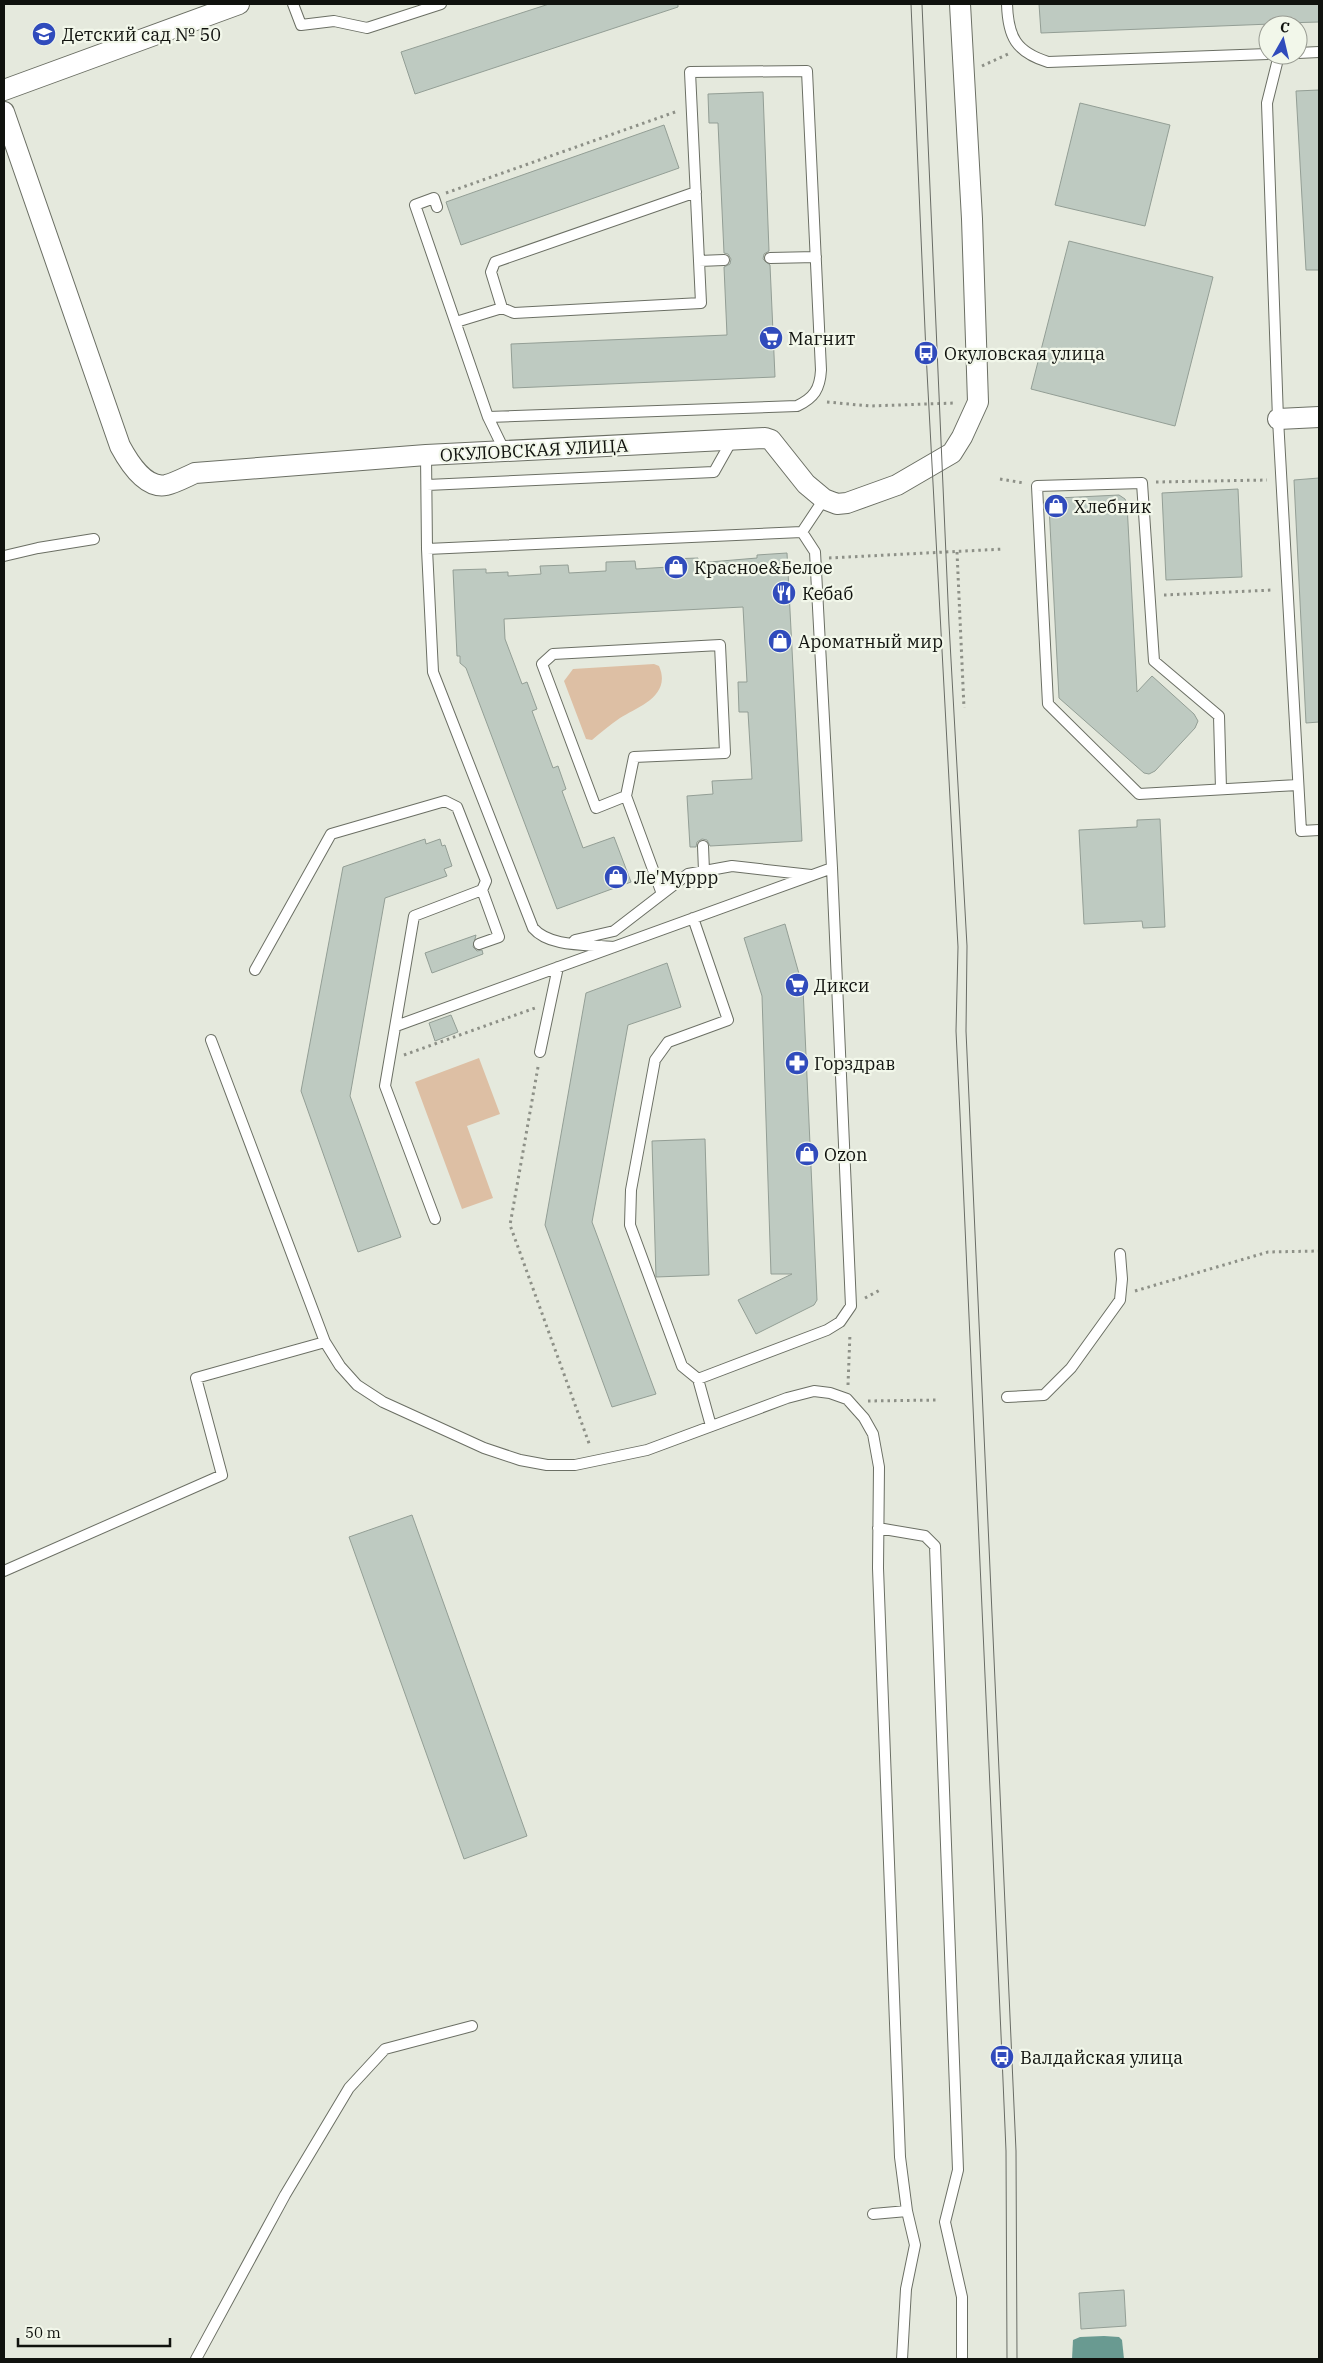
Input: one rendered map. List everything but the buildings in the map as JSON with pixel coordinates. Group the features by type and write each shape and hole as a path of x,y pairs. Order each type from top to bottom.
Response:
{"street":[{"path":"4,90 240,4"},
{"path":"824,499 838,504 847,503 897,485 952,453 962,437 978,402 972,219 960,4"},
{"name":"ОКУЛОВСКАЯ УЛИЦА","path":"4,112 120,446 128,461 140,474 154,484 165,485 195,473 426,455 765,438 772,440 806,484 824,499"},
{"path":"1278,419 1319,417"}],"lane":[{"path":"293,4 301,25 334,21 367,28 441,4"},
{"path":"1006,4 1012,36 1020,49 1048,62 1258,54"},
{"path":"1276,65 1267,103 1278,419 1283,479 1300,831 1319,830"},
{"path":"456,322 502,308 514,313 701,303 690,72 807,70 821,370 820,385 811,400 797,406 488,417"},
{"path":"502,308 491,272 495,262 696,192"},
{"path":"435,202 414,205 488,417 505,452"},
{"path":"770,258 816,257"},
{"path":"699,261 724,260"},
{"path":"427,485 714,472 732,440"},
{"path":"426,455 427,548 433,672 533,928 539,935 552,940 614,947"},
{"path":"1221,789 1219,716 1154,661 1142,483 1037,486 1048,704 1139,794 1298,785"},
{"path":"802,532 824,499"},
{"path":"427,548 802,532"},
{"path":"698,1379 827,1330 840,1322 851,1306 832,868 815,552 802,532"},
{"path":"4,556 38,548 94,540"},
{"path":"626,796 596,808 542,664 554,654 720,645 726,753 634,757 626,796 662,894"},
{"path":"255,970 331,834 445,801 457,807 486,881 482,890 499,937 479,944"},
{"path":"703,846 704,871"},
{"path":"566,942 614,931 688,874 732,866 813,875"},
{"path":"396,1026 832,868"},
{"path":"435,1219 385,1086 414,916 482,890"},
{"path":"693,918 728,1020 668,1042 655,1060 631,1190 630,1225 682,1366 698,1379 711,1426"},
{"path":"540,1052 558,967"},
{"path":"211,1040 325,1342 340,1366 357,1385 383,1402 484,1448 520,1460 548,1465 575,1465 647,1450 787,1398 814,1391 830,1393 847,1400 864,1418 873,1434 879,1467 878,1528 900,2157 907,2211 916,2244 906,2289 902,2359"},
{"path":"1007,1396 1044,1395 1072,1368 1120,1300 1122,1279 1120,1254"},
{"path":"4,1570 222,1475 196,1378 325,1342"},
{"path":"878,1528 925,1536 935,1546 958,2170 945,2222 962,2297 962,2359"},
{"path":"196,2359 284,2195 349,2088 385,2049 472,2026"},
{"path":"873,2214 907,2211"}],"path":[{"path":"963,74 1020,49"},
{"path":"435,202 692,106"},
{"path":"811,400 870,406 952,403"},
{"path":"1000,479 1037,486"},
{"path":"1142,483 1283,479"},
{"path":"815,559 1004,549"},
{"path":"957,552 964,708"},
{"path":"1149,596 1288,589"},
{"path":"390,1060 550,1003"},
{"path":"540,1052 510,1225 596,1461"},
{"path":"1120,1300 1138,1290 1268,1252 1319,1251"},
{"path":"880,1290 851,1306 847,1400 885,1402 938,1400"}],"shaded area":[{"path":"654,664 659,666 662,676 661,685 657,693 644,705 620,718 592,740 586,739 564,681 573,669"},
{"path":"479,1058 500,1114 467,1126 493,1198 462,1209 415,1082"}],"water":[{"path":"1080,2337 1119,2337 1122,2340 1124,2359 1072,2359 1073,2340"}],"tram line":[{"path":"911,4 926,353 958,947 956,1031 1006,2151 1007,2359"},
{"path":"922,4 949,624 967,946 966,1031 1016,2151 1017,2359"}],"place":[{"name":"Детский сад № 50","path":"44,34"},
{"name":"Магнит","path":"771,338"},
{"name":"Окуловская улица","path":"926,353"},
{"name":"Хлебник","path":"1056,506"},
{"name":"Красное&Белое","path":"676,567"},
{"name":"Кебаб","path":"784,593"},
{"name":"Ароматный мир","path":"780,641"},
{"name":"Ле'Муррр","path":"616,877"},
{"name":"Дикси","path":"797,985"},
{"name":"Горздрав","path":"797,1063"},
{"name":"Ozon","path":"807,1154"},
{"name":"Валдайская улица","path":"1002,2057"}]}
